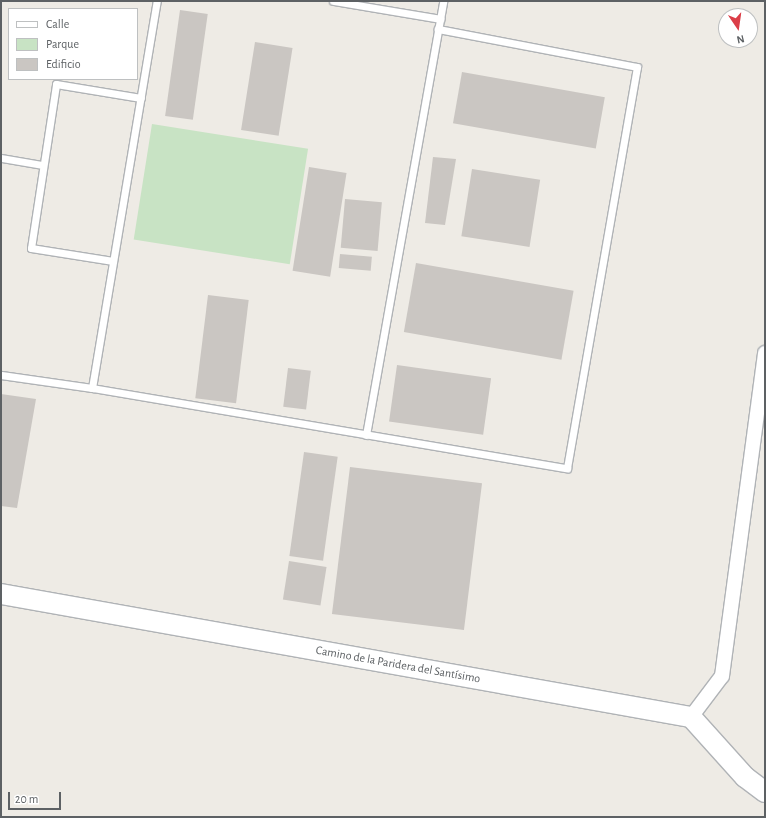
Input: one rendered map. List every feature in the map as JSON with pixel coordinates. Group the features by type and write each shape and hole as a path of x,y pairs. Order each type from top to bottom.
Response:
{"street":[{"path":"765,353 722,676 691,717 745,777 765,792"},
{"name":"Camino de la Paridera del Santísimo","path":"1,594 691,717"}],"lane":[{"path":"92,388 157,1"},
{"path":"333,1 440,19"},
{"path":"366,435 443,1"},
{"path":"1,375 92,388 567,468 637,67 438,29"},
{"path":"113,261 31,248 42,165 56,84 141,98"},
{"path":"1,158 42,165"}],"green space":[{"path":"152,124 308,149 290,264 134,240"}],"building":[{"path":"180,10 208,14 193,120 165,116"},
{"path":"255,42 293,48 279,136 241,130"},
{"path":"462,72 605,97 596,148 453,123"},
{"path":"433,157 456,159 445,225 425,223"},
{"path":"309,167 347,173 330,277 293,271"},
{"path":"472,169 540,180 530,247 461,236"},
{"path":"345,199 382,202 378,251 341,248"},
{"path":"340,254 372,257 371,271 339,268"},
{"path":"416,263 574,291 561,360 404,332"},
{"path":"208,295 249,300 236,403 195,398"},
{"path":"397,365 491,378 483,435 389,421"},
{"path":"288,368 311,371 306,410 283,407"},
{"path":"1,394 36,399 17,508 1,506"},
{"path":"304,452 338,457 323,561 289,556"},
{"path":"350,467 482,483 464,630 332,614"},
{"path":"289,561 327,567 320,605 283,600"}]}
